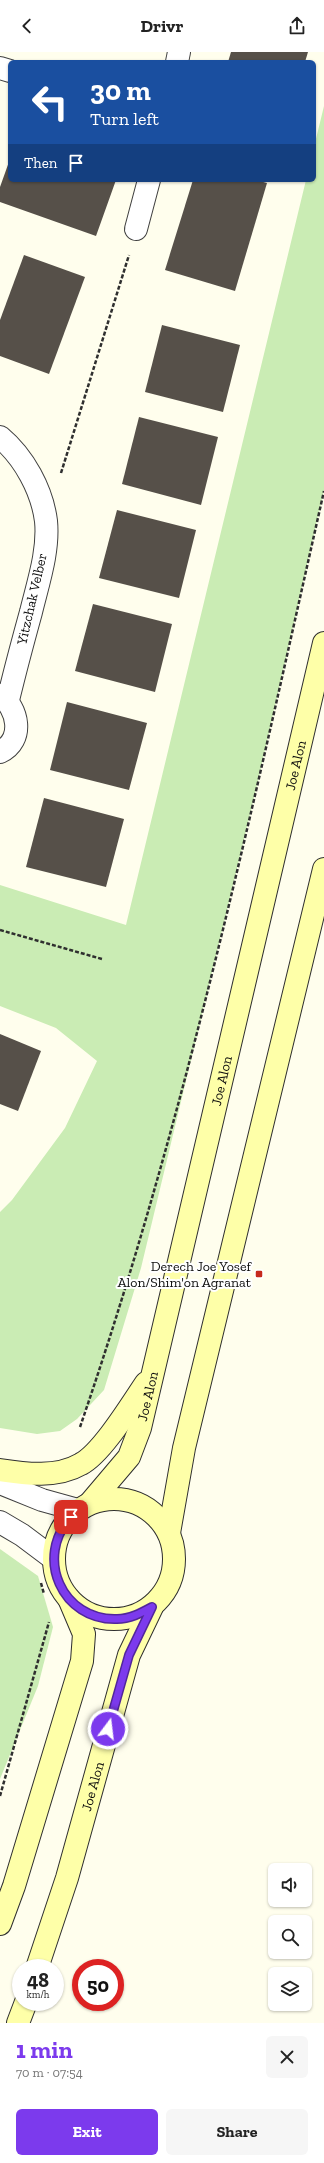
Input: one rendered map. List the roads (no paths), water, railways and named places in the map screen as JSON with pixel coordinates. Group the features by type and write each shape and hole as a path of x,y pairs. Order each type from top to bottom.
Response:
{"main road":[{"name":"Joe Alon","path":"84,1506 129,1457 140,1428 324,644"},
{"path":"169,1533 184,1448 324,869"},
{"path":"0,1470 57,1473 81,1465 98,1448 153,1373"},
{"path":"0,1924 14,1886 82,1661 84,1634 70,1601 55,1574 49,1556 65,1524 84,1506 108,1498 126,1499 143,1505 158,1516 169,1533 175,1553 173,1573 166,1592 152,1607 130,1617 118,1620 101,1618 84,1612 70,1601"},
{"name":"Joe Alon","path":"41,1959 67,1878 129,1655 152,1607"},
{"path":"18,2023 23,2011"}],"street":[{"path":"136,229 148,182"},
{"name":"Yitzchak Velber","path":"0,437 12,447 26,467 39,493 46,521 44,552 39,581 4,698"},
{"path":"0,752 12,741 16,732 17,721 14,710 4,698"},
{"path":"0,1483 42,1500 84,1506"},
{"path":"0,1522 22,1535 49,1556"}],"place":[{"name":"Derech Joe Yosef Alon/Shim'on Agranat","path":"259,1274"}]}
